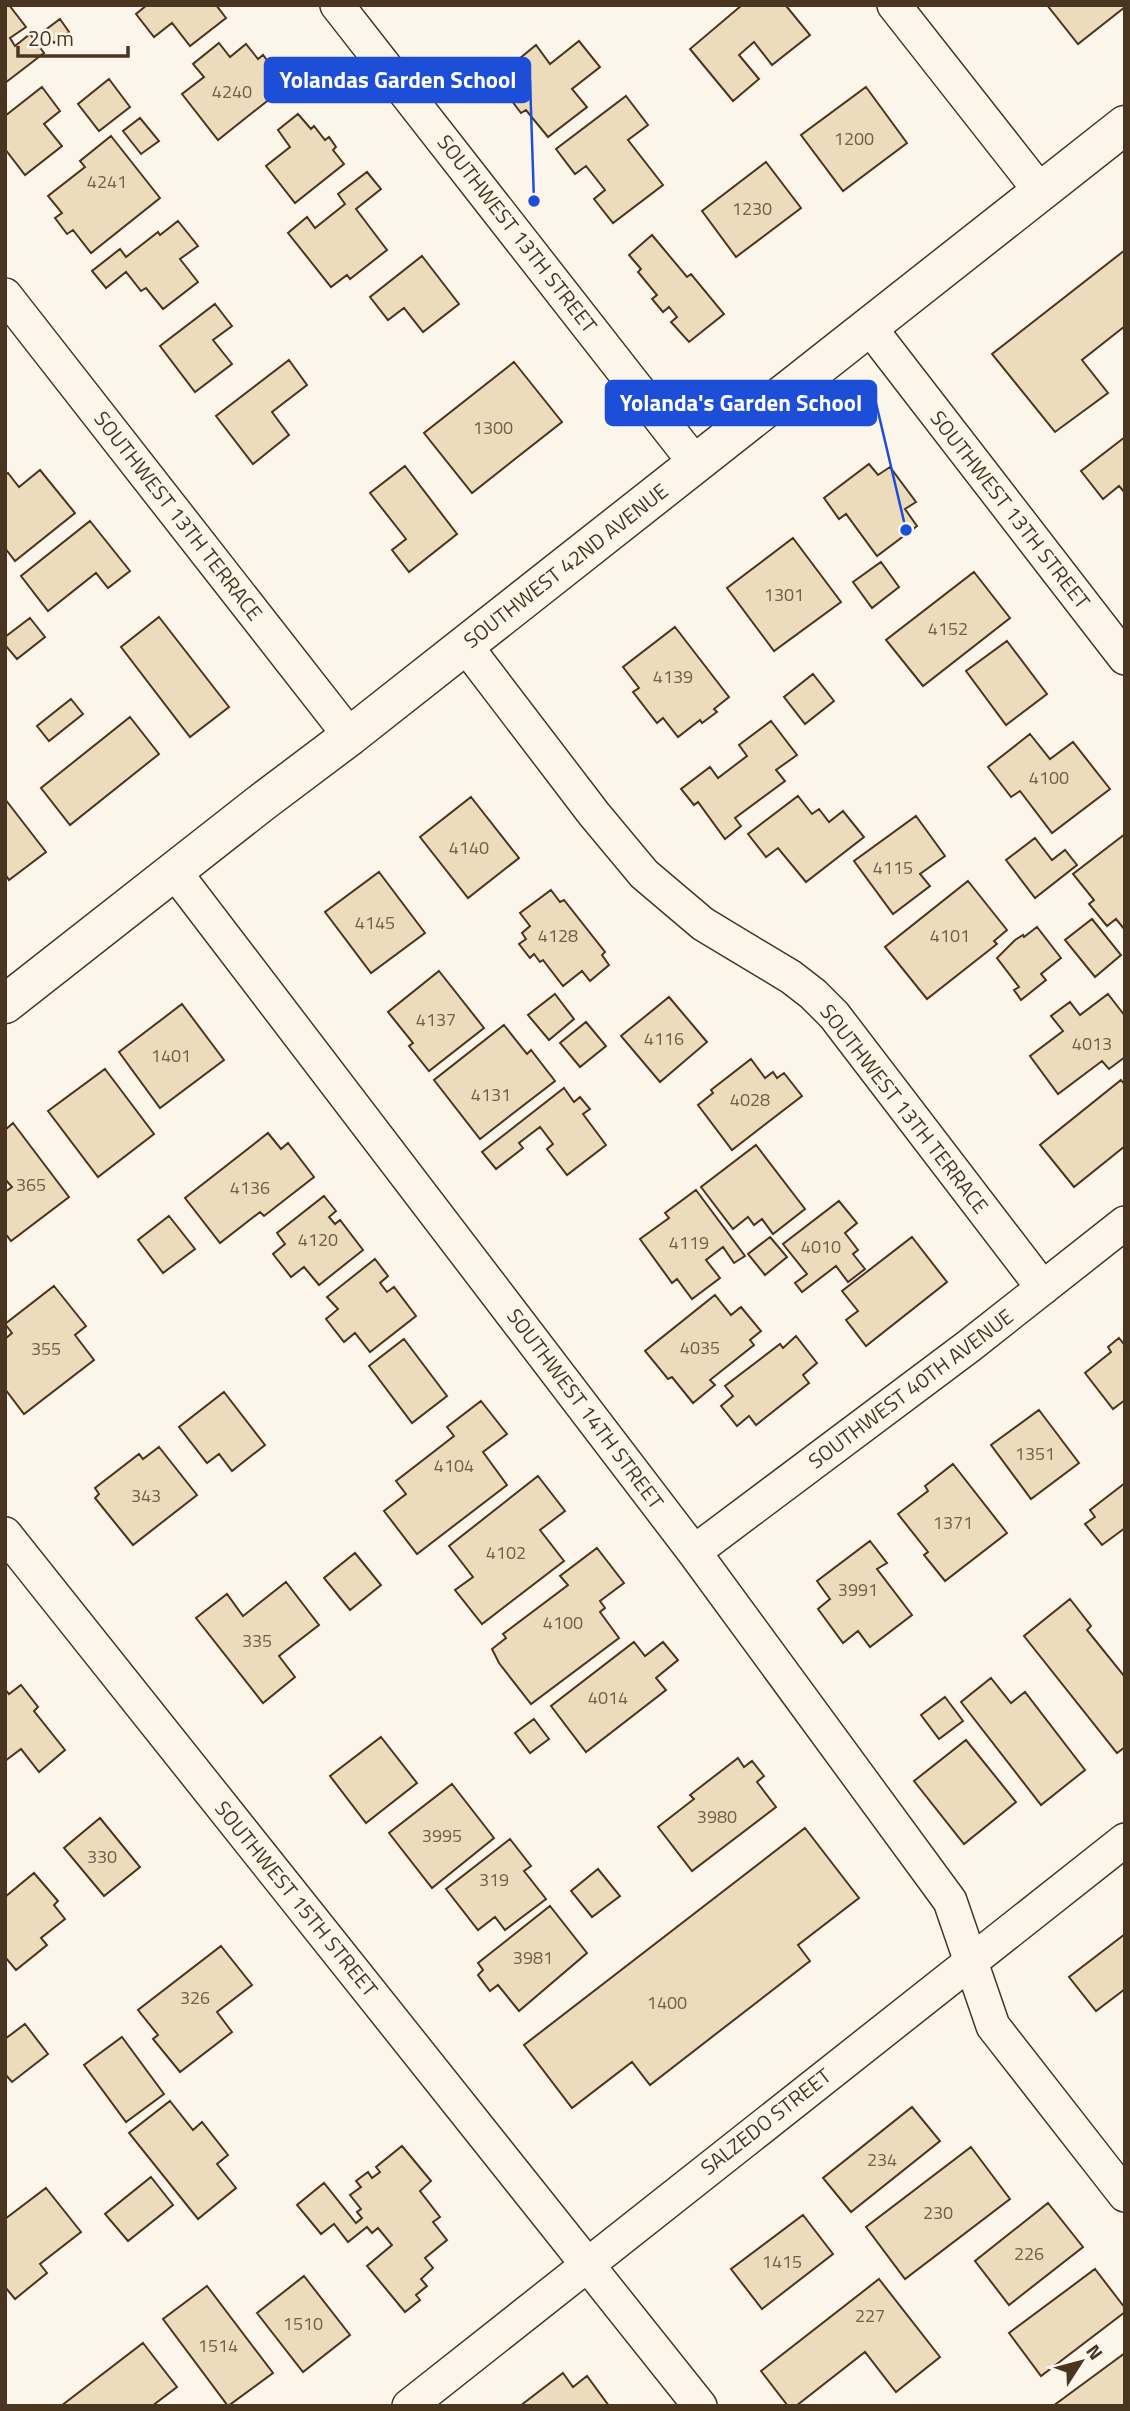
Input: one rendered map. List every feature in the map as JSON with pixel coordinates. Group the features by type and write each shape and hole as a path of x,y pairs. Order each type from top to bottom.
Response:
{"main road":[{"name":"SOUTHWEST 42ND AVENUE","path":"5,1004 870,328 1125,125"}],"street":[{"name":"SOUTHWEST 13TH STREET","path":"337,5 696,464"},
{"path":"894,5 1041,192"},
{"name":"SOUTHWEST 13TH TERRACE","path":"5,295 350,736"},
{"name":"SOUTHWEST 13TH STREET","path":"870,328 1125,658"},
{"name":"SOUTHWEST 13TH TERRACE","path":"465,645 594,814 644,874 703,924 791,977 834,1015 1043,1289"},
{"name":"SOUTHWEST 14TH STREET","path":"174,871 694,1552 950,1901 993,2026 1125,2195"},
{"name":"SOUTHWEST 40TH AVENUE","path":"694,1552 969,1346 1125,1223"},
{"name":"SOUTHWEST 15TH STREET","path":"5,1534 700,2406"},
{"name":"SALZEDO STREET","path":"409,2406 1125,1840"}],"building":[{"path":"5,5 9,5 26,27 10,38 15,46 30,34 44,53 5,83"},
{"path":"147,5 216,5 226,18 190,46 172,23 154,37 136,14"},
{"path":"742,5 789,5 787,7 810,35 772,65 754,42 739,55 759,79 733,101 690,49"},
{"path":"1047,5 1125,5 1125,7 1078,44"},
{"path":"60,19 69,32 54,43 44,31"},
{"path":"579,41 600,67 572,89 587,107 548,137 526,110 521,113 502,88 526,69 519,59 536,45 550,64"},
{"path":"219,43 230,57 246,44 258,59 263,55 276,72 270,76 281,90 218,140 182,94 204,77 193,64"},
{"path":"109,79 130,107 99,131 78,104"},
{"path":"42,87 60,111 44,124 62,146 25,175 5,149 5,116"},
{"path":"866,87 907,143 843,191 801,135"},
{"path":"626,96 648,125 628,140 663,185 613,223 594,199 605,190 586,166 575,174 556,149"},
{"path":"298,114 311,129 314,126 325,140 329,137 336,147 333,150 344,164 295,203 266,166 290,147 278,130"},
{"path":"140,118 159,141 141,154 123,131"},
{"path":"111,136 160,198 91,253 73,230 67,234 55,218 62,213 48,196 85,167 80,161"},
{"path":"766,162 801,208 736,257 702,211"},
{"path":"367,172 381,189 356,209 387,250 350,279 347,275 331,287 288,233 307,217 315,228 345,204 338,194"},
{"path":"178,221 198,246 180,259 198,282 163,309 146,288 141,291 126,272 106,288 92,271 120,249 126,257 158,232 160,235"},
{"path":"652,235 687,277 691,274 724,314 689,342 671,322 677,317 669,307 663,312 652,299 657,295 638,272 641,269 629,255"},
{"path":"1125,250 1125,326 1082,360 1108,393 1055,432 992,354"},
{"path":"422,256 459,304 423,332 404,308 388,320 370,297"},
{"path":"215,304 232,326 213,340 232,364 195,392 160,346"},
{"path":"289,360 307,385 272,412 289,435 253,464 216,416"},
{"path":"514,362 562,422 472,493 424,433"},
{"path":"1125,437 1125,493 1119,486 1103,499 1081,471"},
{"path":"869,464 878,475 890,467 916,502 905,509 917,526 877,556 846,514 839,519 824,498"},
{"path":"405,466 457,534 409,572 392,550 406,539 370,493"},
{"path":"40,470 75,513 15,561 5,548 5,475 8,473 19,487"},
{"path":"90,521 130,571 108,588 96,573 48,611 21,576"},
{"path":"793,538 841,602 774,651 727,588"},
{"path":"881,562 899,587 872,608 853,582"},
{"path":"974,572 1010,618 923,686 886,640"},
{"path":"159,617 229,707 190,737 121,647"},
{"path":"30,618 45,637 17,659 5,645 5,637"},
{"path":"675,627 729,697 714,709 717,712 702,723 700,720 678,737 663,718 657,723 633,692 639,688 623,667"},
{"path":"1007,641 1047,694 1006,725 966,671"},
{"path":"813,674 834,701 805,724 784,697"},
{"path":"71,699 83,714 49,741 37,726"},
{"path":"130,717 159,754 70,825 41,788"},
{"path":"771,721 797,755 776,770 785,781 735,818 741,826 725,839 698,802 694,805 681,789 710,767 718,778 747,756 739,745"},
{"path":"1030,734 1050,759 1073,742 1110,789 1052,833 1020,791 1011,797 988,767"},
{"path":"798,796 812,814 819,809 829,822 843,811 864,837 806,882 778,848 766,857 748,834"},
{"path":"471,797 519,858 468,898 420,837"},
{"path":"5,799 46,852 9,880 5,874"},
{"path":"916,816 945,856 920,874 930,886 893,914 854,861"},
{"path":"1125,834 1125,930 1116,919 1107,926 1089,904 1094,900 1073,874"},
{"path":"1035,838 1052,860 1065,850 1077,865 1035,898 1006,860"},
{"path":"379,872 425,933 371,973 325,912"},
{"path":"968,881 1007,930 994,941 997,944 927,999 885,947"},
{"path":"551,890 560,902 564,900 605,952 602,955 609,965 590,981 582,971 563,986 543,960 540,962 534,954 530,958 519,944 526,939 522,933 530,926 520,913"},
{"path":"1092,919 1121,955 1095,977 1065,940"},
{"path":"1037,927 1061,958 1041,974 1046,980 1021,1000 1014,990 1019,987 997,958 1015,940"},
{"path":"439,971 484,1028 429,1071 409,1046 413,1043 388,1012"},
{"path":"555,994 574,1019 549,1040 528,1015"},
{"path":"1108,994 1125,1016 1125,1057 1109,1069 1102,1061 1058,1094 1030,1056 1063,1031 1051,1016 1070,1002 1080,1015"},
{"path":"669,997 707,1042 660,1082 621,1036"},
{"path":"182,1004 224,1060 160,1108 119,1052"},
{"path":"586,1022 606,1046 580,1067 560,1043"},
{"path":"504,1025 527,1054 531,1050 555,1081 480,1139 434,1080"},
{"path":"751,1059 765,1078 773,1072 777,1078 784,1073 802,1096 732,1150 698,1105 713,1093 711,1090"},
{"path":"105,1069 154,1134 98,1177 48,1111"},
{"path":"1121,1080 1125,1085 1125,1146 1074,1187 1040,1145"},
{"path":"564,1088 574,1102 580,1097 590,1109 583,1114 606,1145 567,1175 547,1149 553,1144 540,1127 519,1143 523,1148 496,1169 482,1152"},
{"path":"13,1123 69,1197 11,1241 5,1233 5,1192 12,1187 5,1179 5,1130"},
{"path":"268,1133 281,1149 288,1143 314,1177 264,1216 260,1212 220,1243 185,1198"},
{"path":"756,1145 805,1209 773,1234 762,1219 754,1225 748,1217 733,1229 701,1187"},
{"path":"696,1190 745,1256 734,1263 723,1247 706,1260 720,1278 692,1299 677,1279 672,1283 640,1239 669,1218 665,1213"},
{"path":"324,1196 336,1211 329,1217 335,1224 340,1220 363,1250 319,1285 304,1267 291,1277 273,1254 285,1244 277,1233"},
{"path":"839,1201 857,1223 845,1233 858,1250 853,1254 865,1269 848,1282 836,1266 802,1292 795,1283 807,1274 783,1244"},
{"path":"169,1216 195,1249 163,1273 138,1240"},
{"path":"770,1237 787,1257 765,1275 748,1254"},
{"path":"912,1237 947,1282 866,1346 846,1320 858,1311 842,1291"},
{"path":"375,1259 388,1276 380,1283 387,1292 394,1287 416,1316 370,1352 355,1333 344,1342 326,1319 338,1309 327,1297"},
{"path":"54,1286 86,1326 75,1335 94,1360 24,1414 5,1389 5,1339 12,1333 5,1324"},
{"path":"715,1295 731,1315 741,1307 761,1331 750,1340 754,1345 710,1380 715,1385 693,1403 672,1377 668,1379 645,1351"},
{"path":"796,1336 817,1363 803,1375 809,1383 756,1425 749,1416 737,1426 721,1406 733,1396 725,1386 780,1344 783,1348"},
{"path":"1119,1338 1123,1343 1125,1341 1125,1400 1113,1409 1085,1373 1111,1352 1108,1347"},
{"path":"404,1339 447,1396 412,1423 369,1366"},
{"path":"224,1392 265,1445 232,1471 219,1454 207,1463 179,1427"},
{"path":"481,1401 507,1434 483,1452 507,1485 417,1554 384,1511 406,1494 396,1481 454,1436 447,1427"},
{"path":"1039,1410 1079,1463 1031,1499 991,1445"},
{"path":"159,1447 197,1495 133,1545 95,1498 99,1494 95,1488 139,1454 143,1459"},
{"path":"953,1464 1007,1533 945,1581 924,1555 928,1552 898,1514 928,1491 925,1486"},
{"path":"538,1476 565,1511 540,1530 564,1561 482,1624 455,1590 473,1577 449,1546"},
{"path":"1125,1483 1125,1528 1102,1545 1085,1524 1095,1517 1090,1510"},
{"path":"870,1541 887,1563 877,1569 912,1615 870,1647 858,1631 843,1643 818,1609 830,1599 817,1581"},
{"path":"597,1548 624,1583 600,1601 605,1608 600,1612 619,1638 531,1704 499,1663 492,1649 506,1638 503,1634 568,1585 560,1576"},
{"path":"355,1553 381,1585 350,1610 324,1578"},
{"path":"286,1582 319,1625 279,1656 295,1677 263,1703 196,1618 227,1594 243,1616"},
{"path":"1070,1599 1091,1626 1087,1630 1125,1677 1125,1747 1117,1753 1024,1636"},
{"path":"634,1642 645,1656 663,1642 678,1660 656,1678 666,1690 586,1752 551,1706"},
{"path":"991,1678 1011,1703 1025,1692 1085,1770 1041,1805 961,1702"},
{"path":"21,1685 38,1707 34,1711 65,1750 39,1772 21,1749 5,1761 5,1689 9,1694"},
{"path":"945,1697 963,1721 939,1739 921,1715"},
{"path":"534,1719 549,1739 530,1753 515,1733"},
{"path":"381,1737 417,1783 366,1823 330,1776"},
{"path":"966,1740 1016,1802 964,1844 914,1781"},
{"path":"738,1758 744,1767 752,1761 764,1776 757,1782 776,1807 692,1871 658,1827 694,1799 690,1795"},
{"path":"452,1784 494,1838 432,1888 389,1833"},
{"path":"100,1818 140,1867 104,1896 64,1848"},
{"path":"805,1828 859,1898 798,1945 810,1961 650,2085 632,2062 572,2108 524,2045"},
{"path":"510,1839 531,1866 524,1871 546,1899 505,1930 495,1917 478,1930 446,1889"},
{"path":"598,1869 620,1896 592,1917 571,1891"},
{"path":"34,1873 58,1901 54,1905 65,1919 41,1938 47,1945 16,1970 5,1957 5,1897"},
{"path":"550,1906 587,1953 519,2011 498,1985 490,1991 478,1975 483,1970 478,1963"},
{"path":"1125,1934 1125,1989 1096,2011 1069,1977"},
{"path":"221,1946 252,1985 217,2012 232,2032 180,2072 153,2039 158,2035 138,2010"},
{"path":"25,2024 48,2054 12,2082 5,2074 5,2039"},
{"path":"122,2037 164,2094 126,2122 84,2065"},
{"path":"170,2101 193,2130 202,2122 228,2155 217,2164 236,2188 198,2219 129,2133"},
{"path":"912,2107 940,2141 851,2212 823,2178"},
{"path":"402,2146 431,2181 420,2191 440,2217 433,2222 447,2240 425,2258 433,2268 421,2279 427,2286 416,2295 420,2300 405,2312 367,2266 392,2245 378,2228 372,2233 367,2227 348,2242 334,2224 321,2234 297,2205 324,2183 356,2223 362,2218 357,2212 361,2209 350,2195 361,2187 356,2181 368,2172 372,2178 380,2172 376,2167"},
{"path":"971,2147 1010,2199 905,2279 866,2227"},
{"path":"151,2177 173,2205 128,2241 105,2214"},
{"path":"46,2188 81,2232 40,2264 47,2273 15,2299 5,2287 5,2219"},
{"path":"1048,2203 1083,2247 1009,2305 975,2261"},
{"path":"803,2215 833,2254 762,2309 731,2269"},
{"path":"1095,2269 1125,2308 1125,2312 1041,2376 1009,2333"},
{"path":"304,2276 350,2335 303,2372 257,2313"},
{"path":"879,2279 940,2357 896,2392 865,2352 796,2406 788,2406 761,2371"},
{"path":"207,2286 273,2373 228,2406 163,2319"},
{"path":"143,2343 177,2387 152,2406 61,2406"},
{"path":"1125,2353 1125,2406 1053,2406"},
{"path":"563,2373 573,2387 587,2376 609,2406 520,2406"}],"place":[{"name":"Yolandas Garden School","path":"534,201"},
{"name":"Yolanda's Garden School","path":"906,530"}]}
